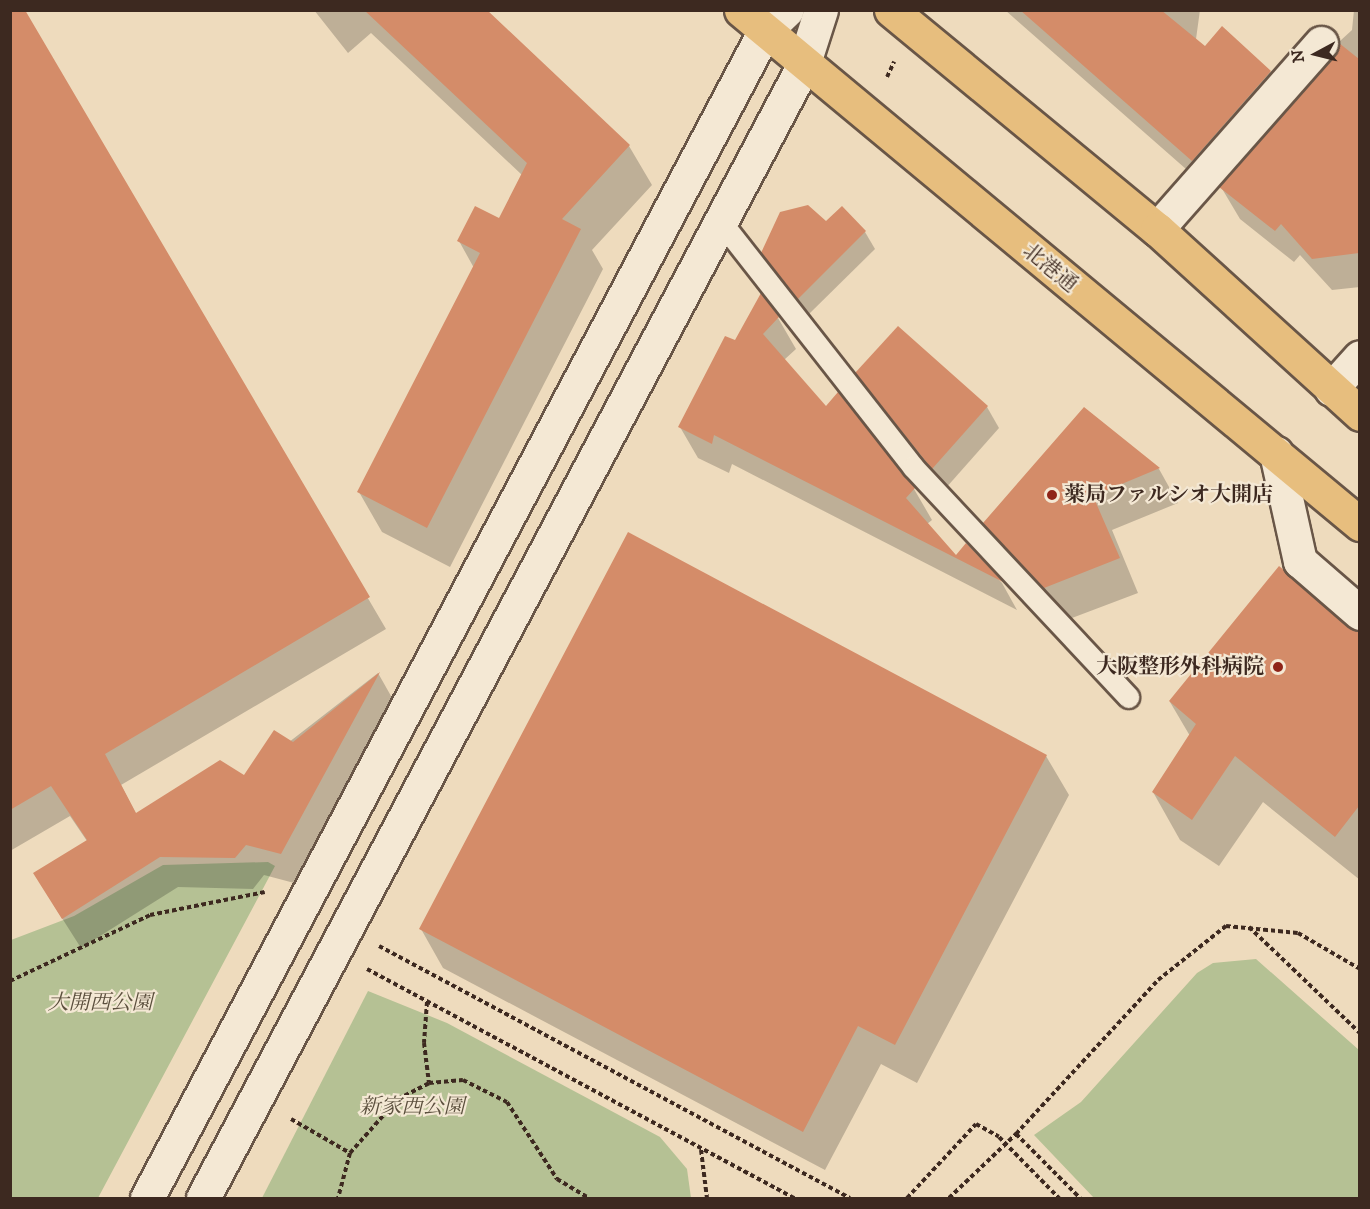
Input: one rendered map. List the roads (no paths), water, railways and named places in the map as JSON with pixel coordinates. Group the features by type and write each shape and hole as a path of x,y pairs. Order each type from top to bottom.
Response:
{"main road":[{"path":"891,10 1157,229 1345,391 1359,414"},
{"name":"北港通","path":"764,18 803,66 1276,453 1359,524"}],"street":[{"path":"203,1198 803,66 821,10"},
{"path":"147,1198 764,18"},
{"path":"1157,229 1321,43"},
{"path":"1345,391 1359,357"},
{"path":"1276,453 1300,561 1359,613"}],"lane":[{"path":"721,222 913,467 1128,697"}],"place":[{"name":"薬局ファルシオ大開店","path":"1052,495"},
{"name":"大阪整形外科病院","path":"1278,667"}],"park label":[{"name":"大開西公園","path":"100,1003"},
{"name":"新家西公園","path":"412,1107"}]}
